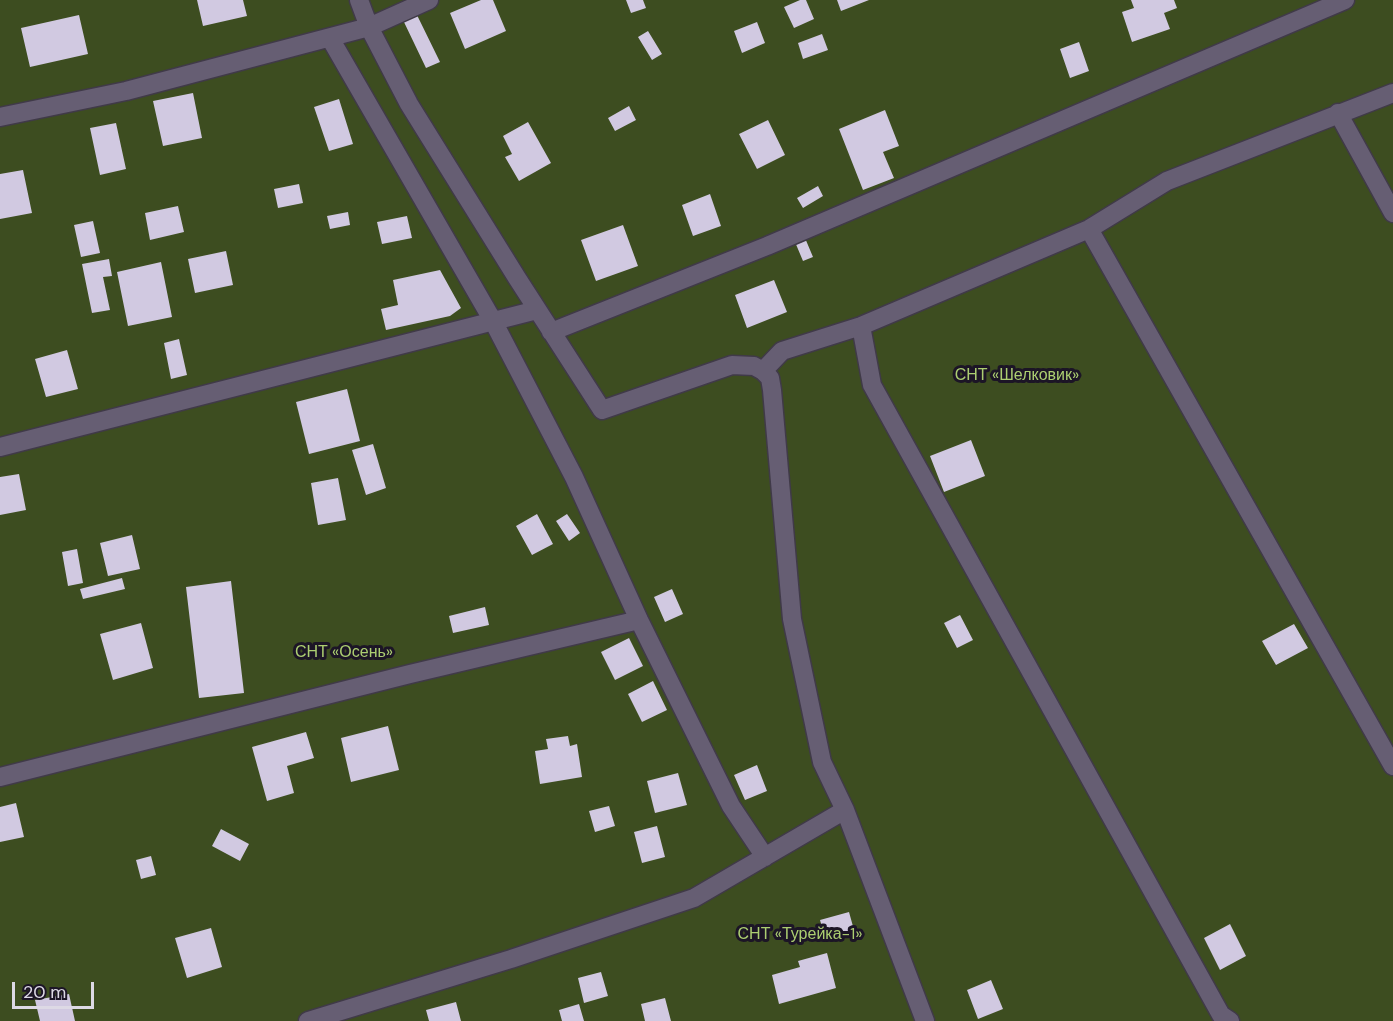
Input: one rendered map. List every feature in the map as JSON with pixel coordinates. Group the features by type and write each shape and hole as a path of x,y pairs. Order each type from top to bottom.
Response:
{"street":[{"path":"359,0 369,27 409,104 602,410 732,365 754,366 770,378 792,619 822,762 844,810 925,1021"},
{"path":"0,117 126,91 330,38 369,27 429,0"},
{"path":"551,332 767,246 1346,0"},
{"path":"330,38 493,321 574,477 639,620 731,807 765,857"},
{"path":"763,371 782,351 861,326 1089,229 1167,181 1393,93"},
{"path":"1338,113 1393,213"},
{"path":"1089,229 1393,766"},
{"path":"0,447 537,310"},
{"path":"861,326 872,385 1221,1015 1230,1021"},
{"path":"0,777 410,674 639,620"},
{"path":"308,1021 511,959 694,898 844,810"}],"green space":[{"path":"0,0 1393,0 1393,1021 0,1021"}],"building":[{"path":"197,0 243,0 247,16 203,26"},
{"path":"481,0 493,0 506,31 465,49 450,13"},
{"path":"626,0 643,0 646,8 631,13"},
{"path":"800,0 806,0 814,19 794,28 784,7"},
{"path":"837,0 869,0 841,11"},
{"path":"1131,0 1174,0 1177,8 1164,13 1170,29 1132,42 1122,12 1134,8"},
{"path":"416,13 440,62 426,68 403,20"},
{"path":"79,15 88,54 30,67 21,28"},
{"path":"757,22 765,43 742,53 734,31"},
{"path":"648,31 662,54 652,60 638,37"},
{"path":"822,34 828,50 803,59 798,43"},
{"path":"1079,42 1089,71 1070,78 1060,49"},
{"path":"193,93 202,138 163,146 153,101"},
{"path":"339,99 353,144 329,151 314,107"},
{"path":"629,106 636,120 615,131 608,118"},
{"path":"885,110 899,146 883,152 894,178 863,190 839,129"},
{"path":"768,120 785,155 757,169 739,134"},
{"path":"528,122 551,163 519,181 505,157 512,154 503,136"},
{"path":"116,123 126,169 100,175 90,128"},
{"path":"23,170 32,213 0,219 0,174"},
{"path":"299,184 303,203 278,208 274,189"},
{"path":"818,186 823,196 803,208 797,198"},
{"path":"710,194 721,226 693,236 682,205"},
{"path":"178,206 184,232 150,240 145,213"},
{"path":"348,212 350,225 330,229 327,216"},
{"path":"407,216 412,238 382,244 377,222"},
{"path":"93,221 100,253 81,257 74,225"},
{"path":"623,225 638,266 596,281 581,240"},
{"path":"805,238 813,257 803,261 795,242"},
{"path":"226,251 233,285 195,293 188,259"},
{"path":"109,259 112,276 103,277 110,310 92,313 82,264"},
{"path":"161,262 172,317 128,326 117,272"},
{"path":"440,270 461,308 450,316 386,330 381,309 398,305 393,280"},
{"path":"774,280 787,312 747,328 735,295"},
{"path":"179,339 187,375 171,379 164,343"},
{"path":"67,350 78,389 46,397 35,359"},
{"path":"347,389 360,441 309,454 296,402"},
{"path":"971,440 985,476 944,492 930,456"},
{"path":"373,444 386,488 366,495 352,450"},
{"path":"19,474 26,510 0,515 0,477"},
{"path":"338,478 346,520 318,525 311,483"},
{"path":"537,514 553,544 532,555 516,526"},
{"path":"567,514 580,533 569,541 556,521"},
{"path":"132,535 140,569 108,576 100,543"},
{"path":"77,549 83,583 68,586 62,552"},
{"path":"122,578 125,589 83,599 80,589"},
{"path":"231,581 244,693 199,698 186,587"},
{"path":"672,589 683,614 665,622 654,597"},
{"path":"485,607 489,625 453,633 449,616"},
{"path":"960,615 973,640 957,648 944,623"},
{"path":"141,623 153,668 113,680 100,634"},
{"path":"1294,624 1308,648 1276,665 1262,641"},
{"path":"629,638 643,666 615,680 601,652"},
{"path":"653,681 667,710 642,722 628,694"},
{"path":"388,726 399,770 351,782 341,738"},
{"path":"306,732 314,758 287,766 294,793 267,801 252,747"},
{"path":"568,736 570,746 577,744 582,777 540,784 535,751 548,749 546,739"},
{"path":"757,765 767,791 745,800 734,775"},
{"path":"678,773 687,805 655,813 647,781"},
{"path":"16,803 24,837 0,842 0,807"},
{"path":"609,806 615,826 595,832 589,811"},
{"path":"657,826 665,857 642,863 634,832"},
{"path":"221,829 249,844 240,861 212,846"},
{"path":"151,856 156,875 141,879 136,860"},
{"path":"849,912 854,930 825,938 820,920"},
{"path":"1230,924 1246,956 1220,970 1204,938"},
{"path":"211,928 222,967 187,978 175,938"},
{"path":"827,953 836,988 779,1004 772,975 800,967 798,961"},
{"path":"601,972 608,996 584,1003 578,978"},
{"path":"991,980 1003,1009 978,1019 967,990"},
{"path":"69,994 75,1021 40,1021 35,1000"},
{"path":"665,998 671,1021 645,1021 641,1004"},
{"path":"456,1002 461,1021 429,1021 426,1010"},
{"path":"579,1004 584,1021 562,1021 559,1010"}],"park label":[{"name":"СНТ «Шелковик»","path":"1017,376"},
{"name":"СНТ «Осень»","path":"344,653"},
{"name":"СНТ «Турейка-1»","path":"800,935"}]}
